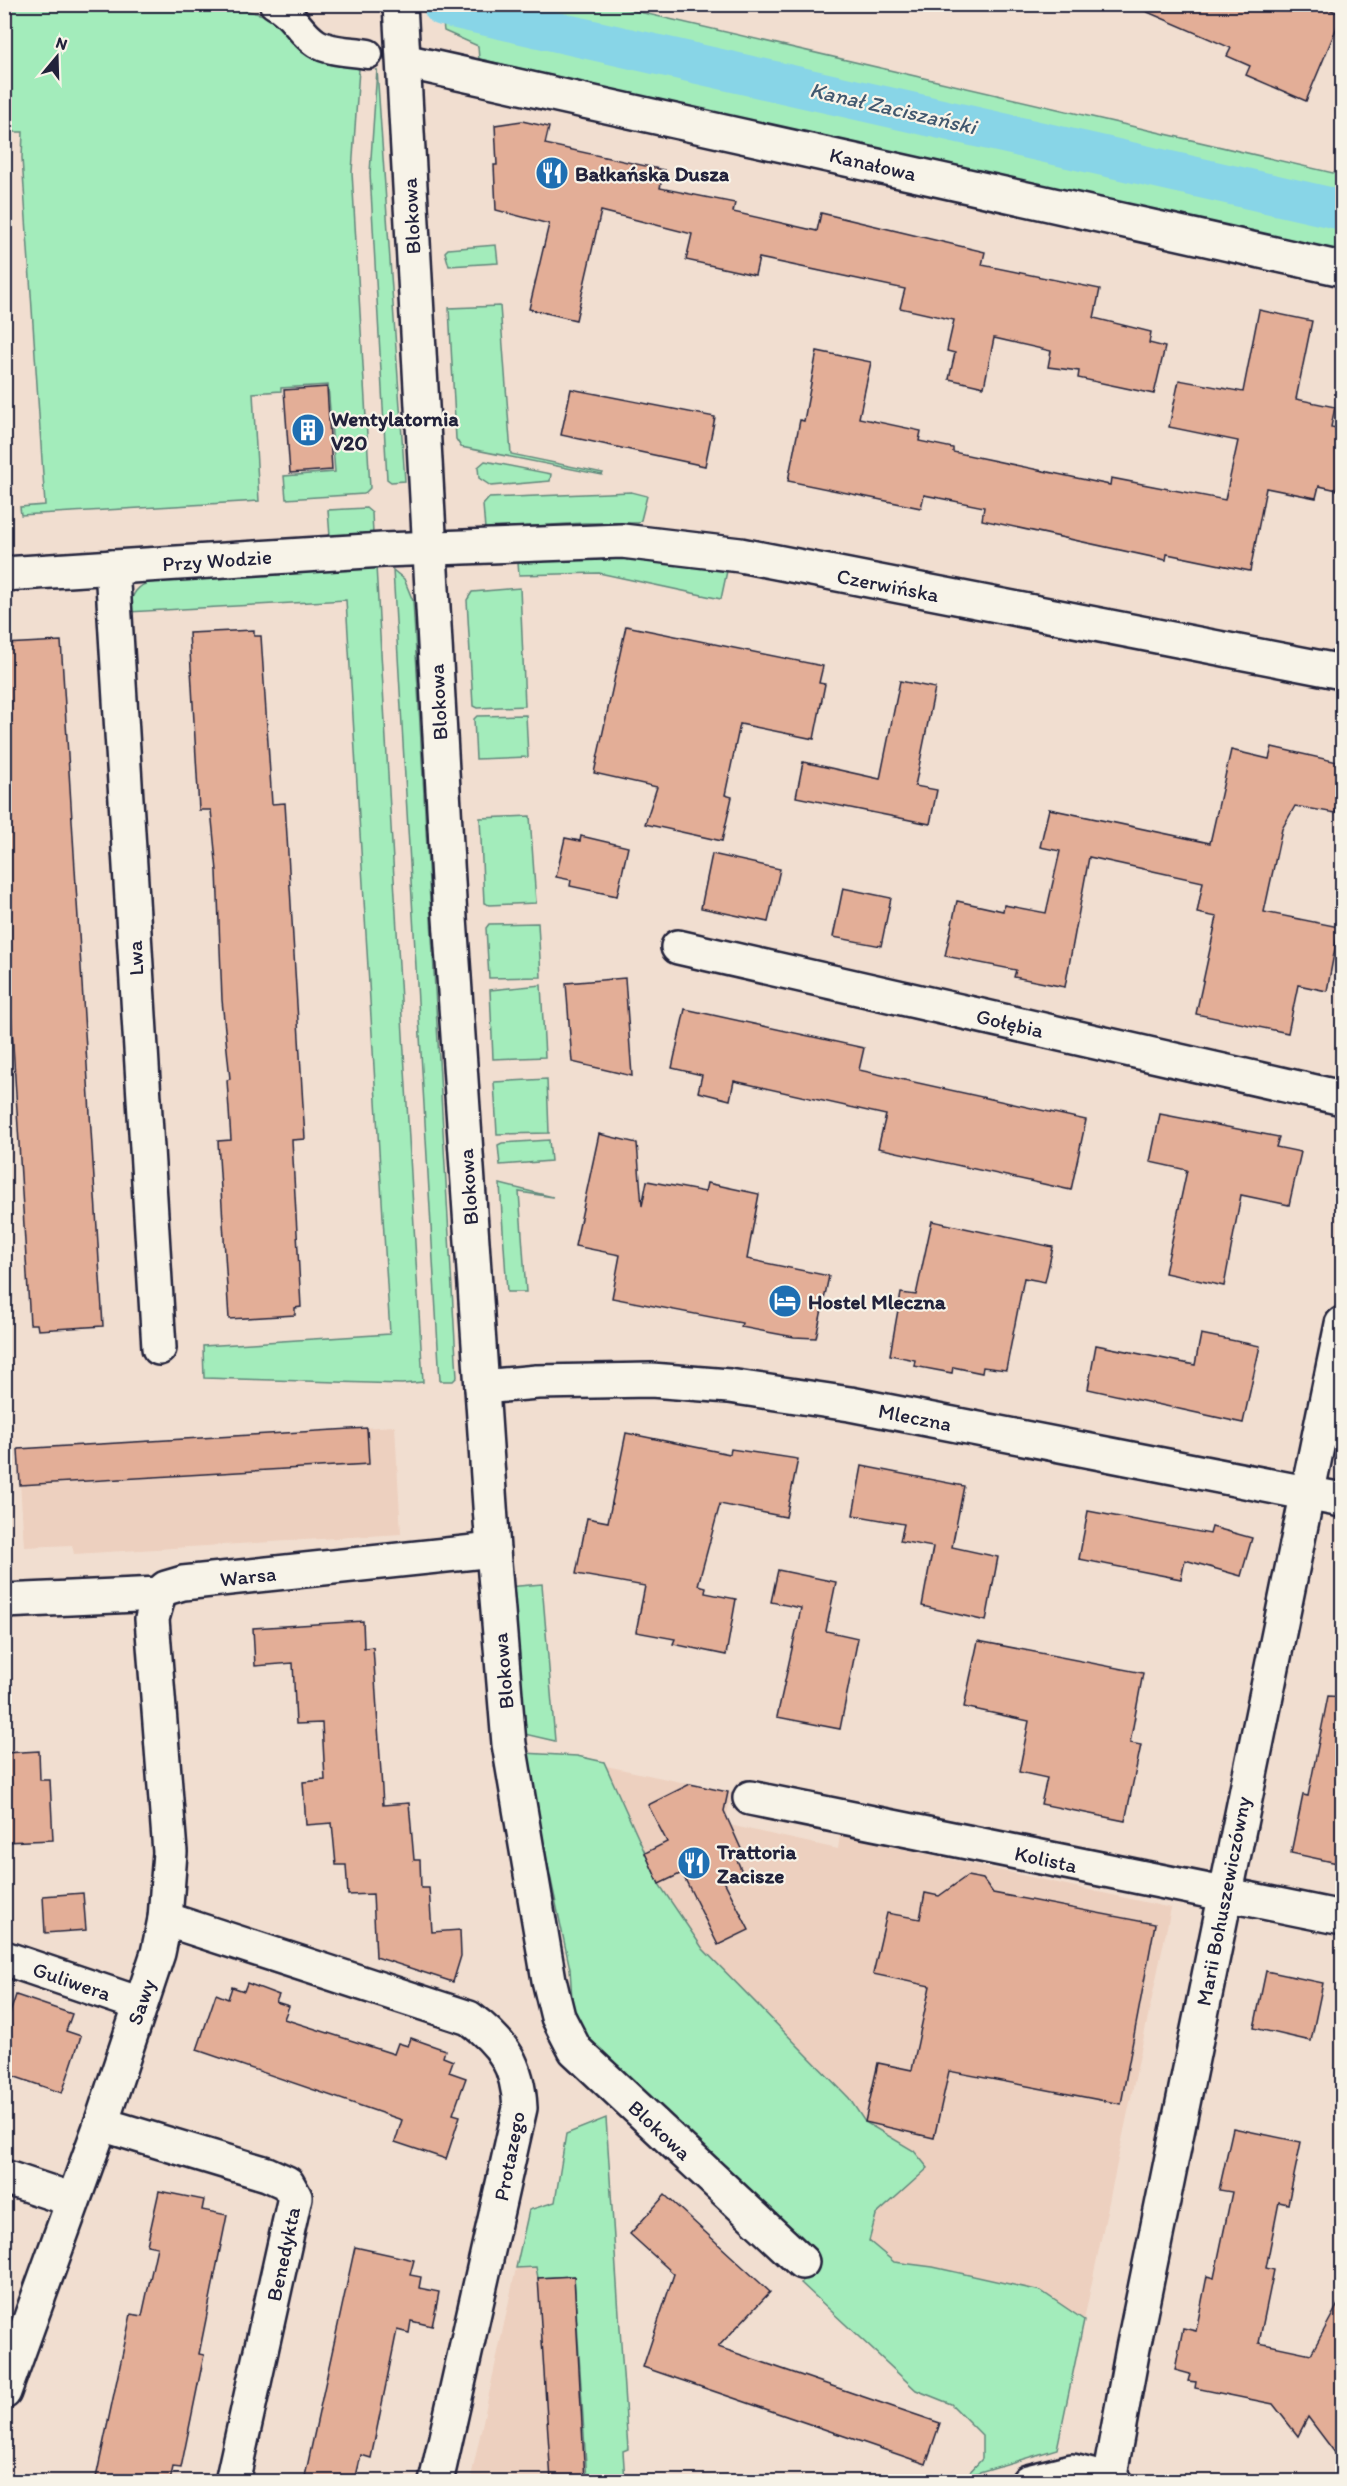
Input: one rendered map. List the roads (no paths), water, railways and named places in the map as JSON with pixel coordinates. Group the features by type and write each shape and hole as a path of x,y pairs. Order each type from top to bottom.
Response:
{"street":[{"path":"274,4 287,10 303,32 318,44 369,54"},
{"name":"Blokowa","path":"400,4 450,918 493,1550 509,1744 549,1980 558,2017 566,2038 575,2050 802,2262"},
{"name":"Kanałowa","path":"404,61 1342,270"},
{"name":"Czerwińska","path":"430,549 622,541 740,555 1342,672"},
{"name":"Przy Wodzie","path":"4,574 430,549"},
{"name":"Lwa","path":"112,567 159,1348"},
{"name":"Gołębia","path":"678,948 1342,1098"},
{"name":"Marii Bohuszewiczówny","path":"1112,2481 1133,2348 1342,1324"},
{"name":"Mleczna","path":"482,1387 537,1382 651,1380 729,1386 850,1404 1342,1500"},
{"name":"Warsa","path":"4,1601 159,1594 166,1587 183,1583 493,1550"},
{"name":"Sawy","path":"5,2387 101,2124 158,1953 165,1919 170,1852 152,1619 159,1594"},
{"name":"Kolista","path":"750,1798 1181,1886 1225,1892 1342,1918"},
{"name":"Protazego","path":"165,1919 469,2018 492,2035 519,2081 520,2108 436,2481"},
{"name":"Guliwera","path":"4,1958 140,2004"},
{"name":"Benedykta","path":"101,2124 267,2174 287,2183 295,2197 232,2481"},
{"path":"4,2176 73,2200"},
{"path":"1028,2481 1072,2471 1112,2481"}],"waterway":[{"name":"Kanał Zaciszański","path":"443,6 1342,210"}],"place":[{"name":"Bałkańska Dusza","path":"552,173"},
{"name":"Wentylatornia V20","path":"308,430"},
{"name":"Hostel Mleczna","path":"785,1301"},
{"name":"Trattoria Zacisze","path":"694,1863"}]}
